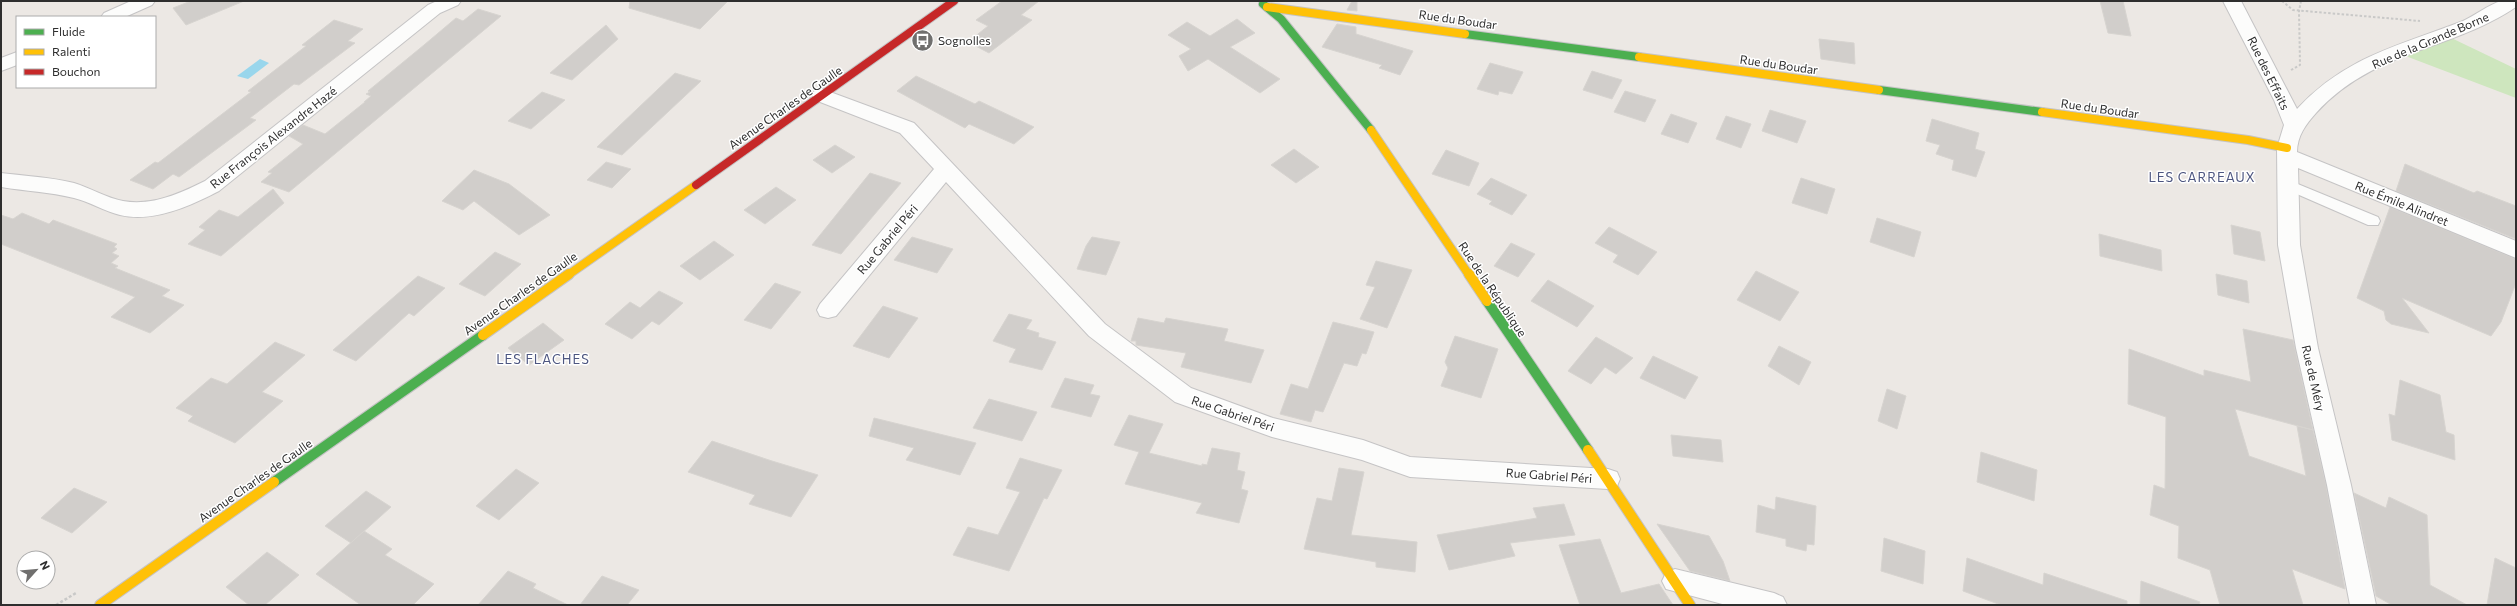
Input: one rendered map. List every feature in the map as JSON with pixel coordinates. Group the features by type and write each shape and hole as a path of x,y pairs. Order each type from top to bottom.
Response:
{"street":[{"path":"112,16 146,1"},
{"name":"Rue François Alexandre Hazé","path":"1,180 70,190 122,208 138,210 152,208 190,197 212,186 434,9 452,1"},
{"name":"Avenue Charles de Gaulle","path":"100,605 954,1"},
{"name":"Rue des Effaits","path":"2232,1 2274,81 2294,125 2287,152"},
{"name":"Rue de la Grande Borne","path":"2294,125 2330,87 2370,64 2396,52 2467,26 2502,9 2513,1"},
{"name":"Rue du Boudar","path":"1263,4 2225,137 2287,152"},
{"name":"Rue de la République","path":"1263,4 1281,19 1360,114 1608,479 1690,605"},
{"path":"1,65 16,58"},
{"name":"Rue Gabriel Péri","path":"822,95 908,128 1097,330 1183,395 1272,427 1363,450 1410,467 1608,479"},
{"name":"Rue de Méry","path":"2287,152 2289,245 2307,348 2339,485 2363,605"},
{"name":"Rue Émile Alindret","path":"2287,152 2516,250"},
{"name":"Rue Gabriel Péri","path":"828,310 945,169"},
{"path":"1675,581 1774,605"}],"lane":[{"path":"2288,184 2372,221"}],"path":[{"path":"2282,1 2293,10 2299,11 2423,21"},
{"path":"2274,81 2300,65 2299,11 2301,1"},
{"path":"2416,1 2424,1"}],"green space":[{"path":"2443,34 2516,69 2516,98 2395,52"}],"water":[{"path":"260,59 269,63 248,79 237,76"}],"building":[{"path":"191,1 244,1 186,25 173,8"},
{"path":"630,1 728,1 700,29 629,8"},
{"path":"1002,1 1039,1 1021,15 1032,20 989,53 968,42 988,26 976,20"},
{"path":"1352,1 1357,1 1357,11 1347,10"},
{"path":"2100,1 2123,1 2131,36 2108,33"},
{"path":"478,9 501,16 289,192 261,182 272,173 268,172 303,144 289,136 303,125 325,134 371,96 366,94 370,92 368,91 456,18 463,21"},
{"path":"1237,19 1255,33 1230,47 1280,79 1260,93 1208,59 1188,71 1179,56 1191,49 1168,35 1187,22 1210,36"},
{"path":"334,20 363,29 348,41 355,43 299,85 294,84 250,118 256,120 179,177 173,174 153,189 130,180 155,162 158,163 251,92 248,91 306,46 302,45"},
{"path":"1337,24 1356,27 1356,34 1413,51 1400,75 1379,68 1382,65 1322,47"},
{"path":"606,25 618,39 572,80 550,73"},
{"path":"1819,39 1854,43 1855,64 1821,59"},
{"path":"1490,63 1523,72 1512,94 1499,91 1498,95 1477,89"},
{"path":"1592,71 1622,80 1612,99 1583,90"},
{"path":"675,73 701,81 622,155 597,147"},
{"path":"916,76 975,104 979,101 1034,127 1014,144 969,124 965,128 897,91"},
{"path":"1625,91 1656,100 1645,122 1614,112"},
{"path":"542,92 565,100 531,129 508,121"},
{"path":"1770,110 1806,121 1797,143 1762,131"},
{"path":"1671,114 1697,123 1688,143 1661,134"},
{"path":"1726,116 1751,124 1741,148 1716,139"},
{"path":"1932,119 1979,133 1975,149 1985,152 1976,177 1952,170 1954,160 1936,154 1940,145 1926,141"},
{"path":"835,145 855,157 832,173 813,160"},
{"path":"1294,149 1319,167 1296,183 1271,165"},
{"path":"1446,150 1479,163 1469,186 1432,174"},
{"path":"606,162 631,169 612,188 587,180"},
{"path":"2405,164 2474,193 2477,191 2516,206 2516,239 2396,191"},
{"path":"474,170 509,184 550,215 519,235 474,201 463,210 442,201"},
{"path":"870,173 901,183 841,254 812,245"},
{"path":"1491,178 1527,195 1512,215 1489,204 1492,201 1477,194"},
{"path":"1801,178 1835,189 1827,214 1792,203"},
{"path":"776,187 796,200 765,224 744,210"},
{"path":"273,189 284,203 221,256 188,244 205,230 199,227 219,210 238,217"},
{"path":"2390,207 2516,259 2516,283 2501,322 2491,336 2402,298 2429,333 2391,324 2386,320 2384,311 2357,298"},
{"path":"22,213 49,224 53,220 117,244 114,247 117,249 112,253 119,256 111,263 118,266 115,268 170,290 162,296 184,305 150,333 111,317 135,297 1,244 1,215 13,219"},
{"path":"1877,218 1921,232 1914,257 1870,242"},
{"path":"2231,225 2260,232 2265,261 2234,254"},
{"path":"1609,227 1657,252 1638,275 1613,262 1618,255 1595,243"},
{"path":"2099,234 2161,250 2162,271 2100,256"},
{"path":"912,237 953,249 937,273 894,260"},
{"path":"1092,237 1120,242 1106,275 1077,269 1086,246"},
{"path":"714,241 734,255 700,280 680,266"},
{"path":"1511,243 1535,254 1518,277 1494,266"},
{"path":"495,252 521,264 485,296 459,284"},
{"path":"1376,261 1412,270 1387,328 1360,319 1375,287 1366,285"},
{"path":"1756,271 1799,292 1780,321 1737,300"},
{"path":"2216,274 2247,281 2249,303 2218,295"},
{"path":"418,276 445,288 414,316 409,313 356,361 333,350"},
{"path":"1548,280 1594,306 1577,327 1531,301"},
{"path":"775,283 801,292 771,329 744,320"},
{"path":"659,291 683,303 659,325 652,321 632,339 605,324 630,302 640,308"},
{"path":"883,306 918,318 889,358 853,346"},
{"path":"1009,314 1032,320 1026,329 1039,333 1038,337 1056,342 1042,370 1009,362 1016,349 993,341"},
{"path":"1138,318 1164,323 1166,318 1228,329 1224,341 1264,350 1251,383 1181,367 1186,353 1136,345 1136,341 1131,341"},
{"path":"1333,322 1374,332 1366,354 1362,353 1357,366 1344,363 1323,412 1315,410 1311,422 1280,414 1291,384 1308,389"},
{"path":"543,323 564,340 529,365 508,348"},
{"path":"2243,329 2293,340 2326,485 2345,589 2292,569 2303,605 2220,605 2210,570 2178,558 2179,526 2150,515 2154,485 2165,489 2166,417 2128,404 2129,349 2204,376 2204,370 2251,382","holes":["2235,409 2313,430 2297,426 2306,476 2249,456"]},
{"path":"1455,336 1498,349 1481,398 1441,386 1448,368 1445,362"},
{"path":"1596,337 1633,358 1616,374 1605,367 1591,384 1568,371"},
{"path":"275,342 305,355 262,392 283,401 235,443 188,421 193,416 176,408 211,378 227,384"},
{"path":"1779,346 1811,362 1799,385 1768,366"},
{"path":"1653,356 1698,377 1685,399 1640,378"},
{"path":"1065,378 1094,385 1090,394 1100,396 1091,417 1051,407"},
{"path":"2400,380 2440,395 2446,432 2454,435 2455,460 2392,440 2389,414 2395,416"},
{"path":"1887,389 1906,396 1897,429 1878,421"},
{"path":"989,399 1037,412 1022,441 973,428"},
{"path":"1129,415 1163,424 1149,453 1202,466 1202,464 1207,465 1212,448 1240,453 1237,470 1245,472 1241,489 1248,491 1239,523 1196,513 1202,503 1125,484 1139,452 1114,445"},
{"path":"874,418 976,443 960,475 906,460 914,448 869,436"},
{"path":"1671,435 1721,440 1723,462 1673,456"},
{"path":"712,441 818,475 791,517 749,504 755,495 688,472"},
{"path":"1981,452 2037,470 2034,501 1977,482"},
{"path":"1020,458 1062,470 1047,499 1044,498 1009,571 953,555 968,527 998,535 1020,492 1006,488"},
{"path":"1339,468 1364,472 1351,535 1417,542 1415,572 1376,567 1376,562 1304,549 1317,498 1332,501"},
{"path":"516,469 539,483 499,520 476,506"},
{"path":"74,488 107,502 72,533 41,518"},
{"path":"366,491 391,507 351,543 325,526"},
{"path":"2354,493 2386,508 2389,497 2427,515 2430,585 2467,605 2392,605 2376,596"},
{"path":"1776,497 1816,506 1814,545 1807,544 1806,551 1786,546 1786,539 1756,532 1758,505 1775,510"},
{"path":"1564,504 1575,535 1510,543 1515,556 1449,570 1437,535 1537,518 1533,508"},
{"path":"1657,524 1709,536 1723,561 1730,581 1690,571"},
{"path":"364,531 392,549 385,555 434,584 413,605 361,605 316,574"},
{"path":"1884,538 1925,551 1923,584 1881,571"},
{"path":"1600,539 1621,593 1659,584 1673,605 1580,605 1559,545"},
{"path":"267,552 299,575 265,605 249,605 226,587"},
{"path":"1967,558 2043,585 2044,573 2127,601 2127,605 2001,605 1963,591"},
{"path":"2495,558 2516,568 2516,605 2487,605"},
{"path":"508,571 536,584 533,588 568,605 478,605"},
{"path":"602,576 639,590 627,605 580,605"},
{"path":"2141,581 2200,602 2199,605 2140,605"}],"traffic: fast":[{"path":"1263,4 1281,19 1371,130"},
{"path":"1465,34 1639,57"},
{"path":"1879,90 2042,112"},
{"path":"1487,301 1588,450"},
{"path":"274,482 483,335"}],"traffic: slow":[{"path":"1267,7 1465,34"},
{"path":"1639,57 1879,90"},
{"path":"2042,112 2248,140 2287,148"},
{"path":"1371,130 1487,301"},
{"path":"483,335 696,185"},
{"path":"1588,450 1690,605"},
{"path":"100,605 274,482"}],"traffic: jam":[{"path":"696,185 954,1"}],"place":[{"name":"Sognolles","path":"922,40"}],"district":[{"name":"LES CARREAUX","path":"2202,177"},
{"name":"LES FLACHES","path":"543,359"}]}
